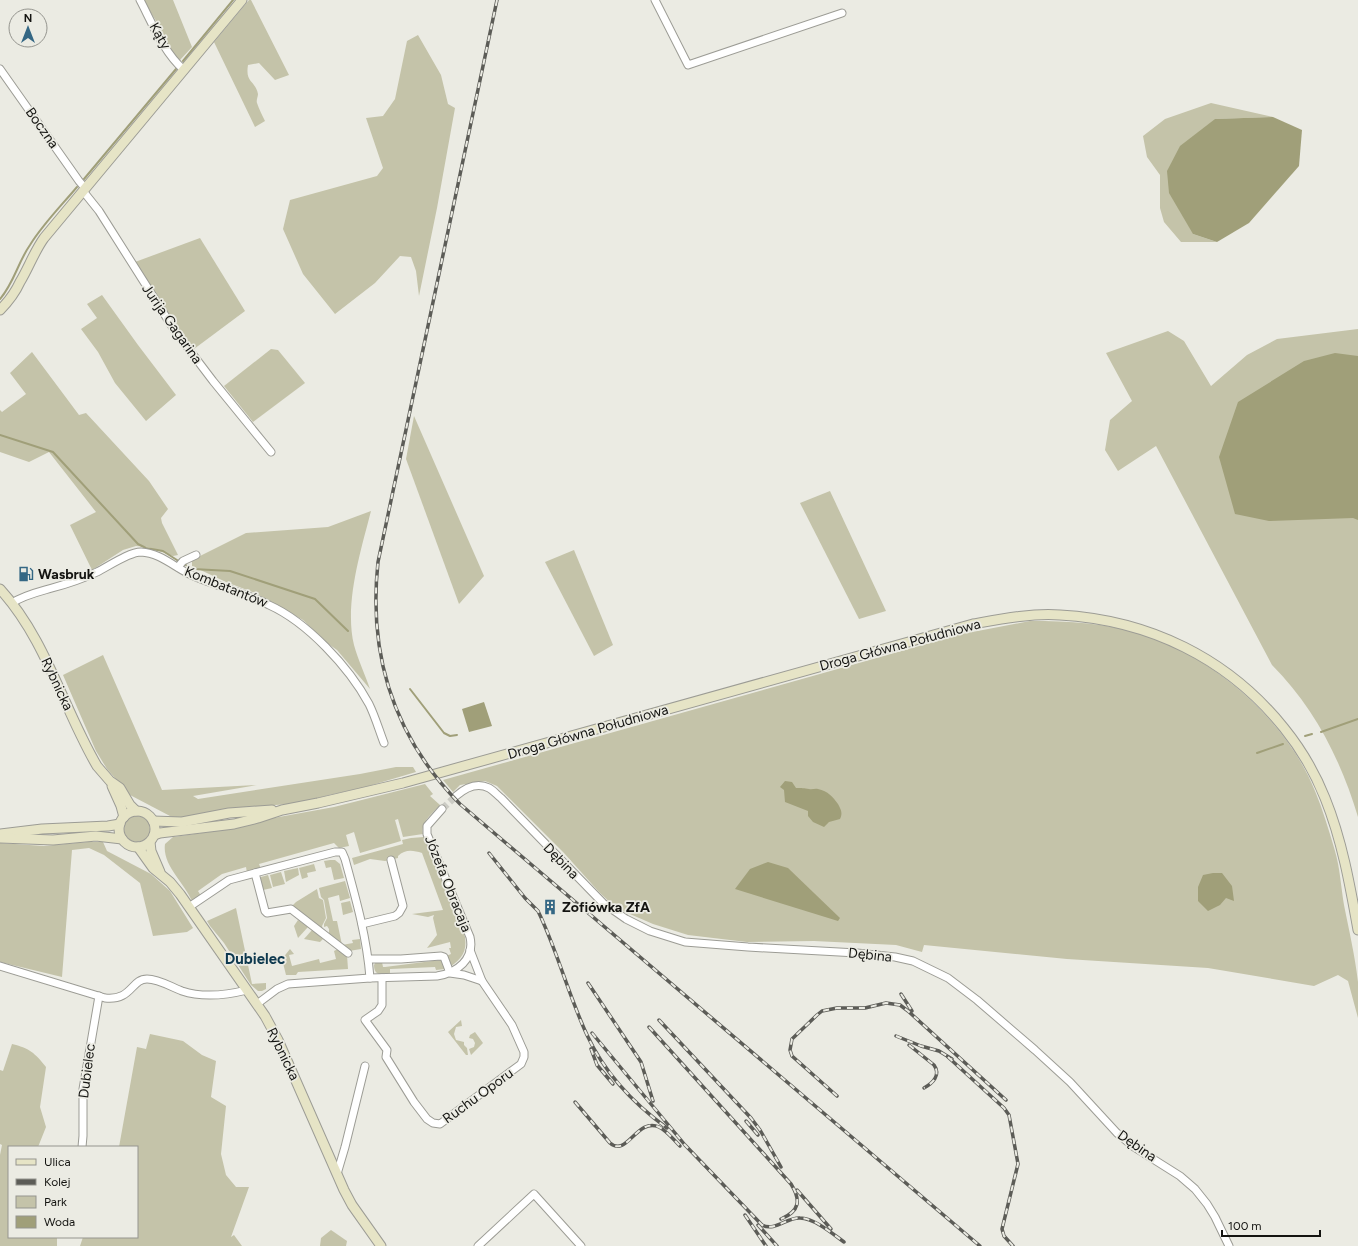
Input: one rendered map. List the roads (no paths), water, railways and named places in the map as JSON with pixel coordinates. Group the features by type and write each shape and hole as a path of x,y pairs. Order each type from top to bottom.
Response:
{"main road":[{"path":"0,310 12,296 38,246 242,0"},
{"name":"Rybnicka","path":"0,588 25,621 38,644 95,762 110,781 118,797 122,821"},
{"name":"Droga Główna Południowa","path":"152,838 160,833 234,824 282,810 422,778 973,624 1032,615 1058,615 1119,623 1154,633 1186,647 1217,665 1249,689 1296,743 1312,770 1325,797 1345,863 1358,930"},
{"name":"Rybnicka","path":"110,781 120,788 136,812"},
{"name":"Droga Główna Południowa","path":"153,821 176,822 229,813 257,810 282,810"},
{"path":"136,812 145,813 153,821 155,829 152,838 143,846 138,847 129,845 122,839 119,832 122,821 128,814 136,812"},
{"path":"0,834 42,829 108,826 122,821"},
{"path":"0,838 53,840 96,836 122,839"},
{"name":"Rybnicka","path":"152,838 151,851 162,875"},
{"name":"Rybnicka","path":"138,847 152,868 162,875 177,890 257,1004 278,1040 352,1205 381,1246"}],"street":[{"name":"Kąty","path":"140,0 156,31 175,62 184,70"},
{"path":"655,0 688,65 842,13"},
{"name":"Boczna","path":"0,69 84,189"},
{"name":"Jurija Gagarina","path":"84,189 175,331 213,381 271,452"},
{"name":"Kombatantów","path":"12,603 23,597 86,578 138,552 154,555 180,564 193,576 271,605 302,625 331,652 363,695 372,711 384,743"},
{"path":"180,564 196,555"},
{"name":"Dębina","path":"456,796 469,787 482,786 489,788 501,798 603,903 626,919 650,931 685,942 857,953 895,957 913,961 948,978 977,1000 1036,1050 1070,1082 1116,1133 1134,1147 1180,1176 1195,1189 1215,1216 1229,1246"},
{"name":"Józefa Obracaja","path":"442,809 427,826 427,834 472,945 466,959 458,969 450,973"},
{"path":"189,907 230,880 335,852 342,852 362,924 369,958 370,978"},
{"path":"362,924 395,916 399,913 403,906 391,860"},
{"path":"255,873 265,911 267,913 291,909 348,953"},
{"name":"Ruchu Oporu","path":"382,978 382,1005 378,1011 365,1020 387,1050 386,1057 414,1102 427,1119 433,1123 440,1124 521,1064 524,1057 524,1052 512,1024 482,981 470,950"},
{"path":"369,958 401,959 441,956 444,957 450,973"},
{"path":"0,966 113,999 126,994 140,980 146,979 184,992 197,994 226,994 247,990"},
{"path":"257,1004 277,989 288,984 370,978 437,976 450,973 464,975 482,981"},
{"name":"Dubielec","path":"82,1146 82,1089 99,996"},
{"path":"337,1174 365,1066"},
{"path":"478,1246 534,1194 581,1246"}],"water":[{"path":"1273,117 1302,130 1299,166 1249,223 1217,242 1193,234 1169,193 1167,171 1180,146 1215,119"},
{"path":"1335,353 1358,356 1358,520 1353,518 1269,521 1235,514 1219,457 1238,402 1304,361"},
{"path":"484,702 492,726 469,732 462,709"},
{"path":"785,781 792,782 796,788 822,790 830,795 840,808 840,819 829,822 824,827 813,822 808,816 808,811 785,802 784,790 780,787"},
{"path":"768,862 788,868 840,918 838,921 735,889 750,869"},
{"path":"1222,873 1232,886 1234,901 1226,898 1220,905 1208,911 1198,901 1198,887 1203,875"}],"waterway":[{"path":"183,61 233,0"},
{"path":"84,179 176,69"},
{"path":"0,299 9,286 35,237 46,222 77,187"},
{"path":"0,435 53,452 138,544 146,548 163,551 180,562"},
{"path":"184,564 193,569 230,571 315,599 348,631"},
{"path":"410,689 444,733 450,736 457,735"},
{"path":"1321,732 1358,719"},
{"path":"1305,736 1312,734"},
{"path":"1257,753 1283,744"}],"tunnel":[{"path":"442,809 456,796"}],"railway":[{"path":"497,0 378,562 376,596 377,630 382,662 390,693 402,723 418,751 437,778 460,804 980,1246"},
{"path":"489,853 525,898 538,911 551,941 580,1020 602,1062 632,1098 667,1128"},
{"path":"588,983 641,1062 653,1101"},
{"path":"901,994 912,1011"},
{"path":"837,1096 792,1056 790,1050 792,1039 822,1011 837,1008 865,1008 886,1003 900,1005 908,1011 1006,1100"},
{"path":"659,1020 751,1118 760,1130 781,1167"},
{"path":"649,1027 791,1184 796,1195 797,1204 792,1212 781,1219"},
{"path":"592,1033 685,1145 762,1225 772,1227 795,1218 805,1219 823,1227 844,1242"},
{"path":"896,1036 921,1046 939,1051 952,1059"},
{"path":"909,1045 934,1065 936,1069 937,1072 935,1078 924,1088"},
{"path":"591,1049 597,1065 613,1084"},
{"path":"948,1057 1004,1108 1009,1115 1018,1164 1002,1229 1004,1236 1013,1246"},
{"path":"575,1102 610,1143 616,1146 622,1145 644,1127 651,1125 659,1127 668,1133 680,1146"},
{"path":"746,1121 758,1135"},
{"path":"797,1190 831,1229"},
{"path":"745,1215 766,1246"},
{"path":"758,1225 777,1246"}],"place":[{"name":"Wasbruk","path":"26,574"},
{"name":"Zofiówka ZfA","path":"550,907"}],"district":[{"name":"Dubielec","path":"255,959"}]}
